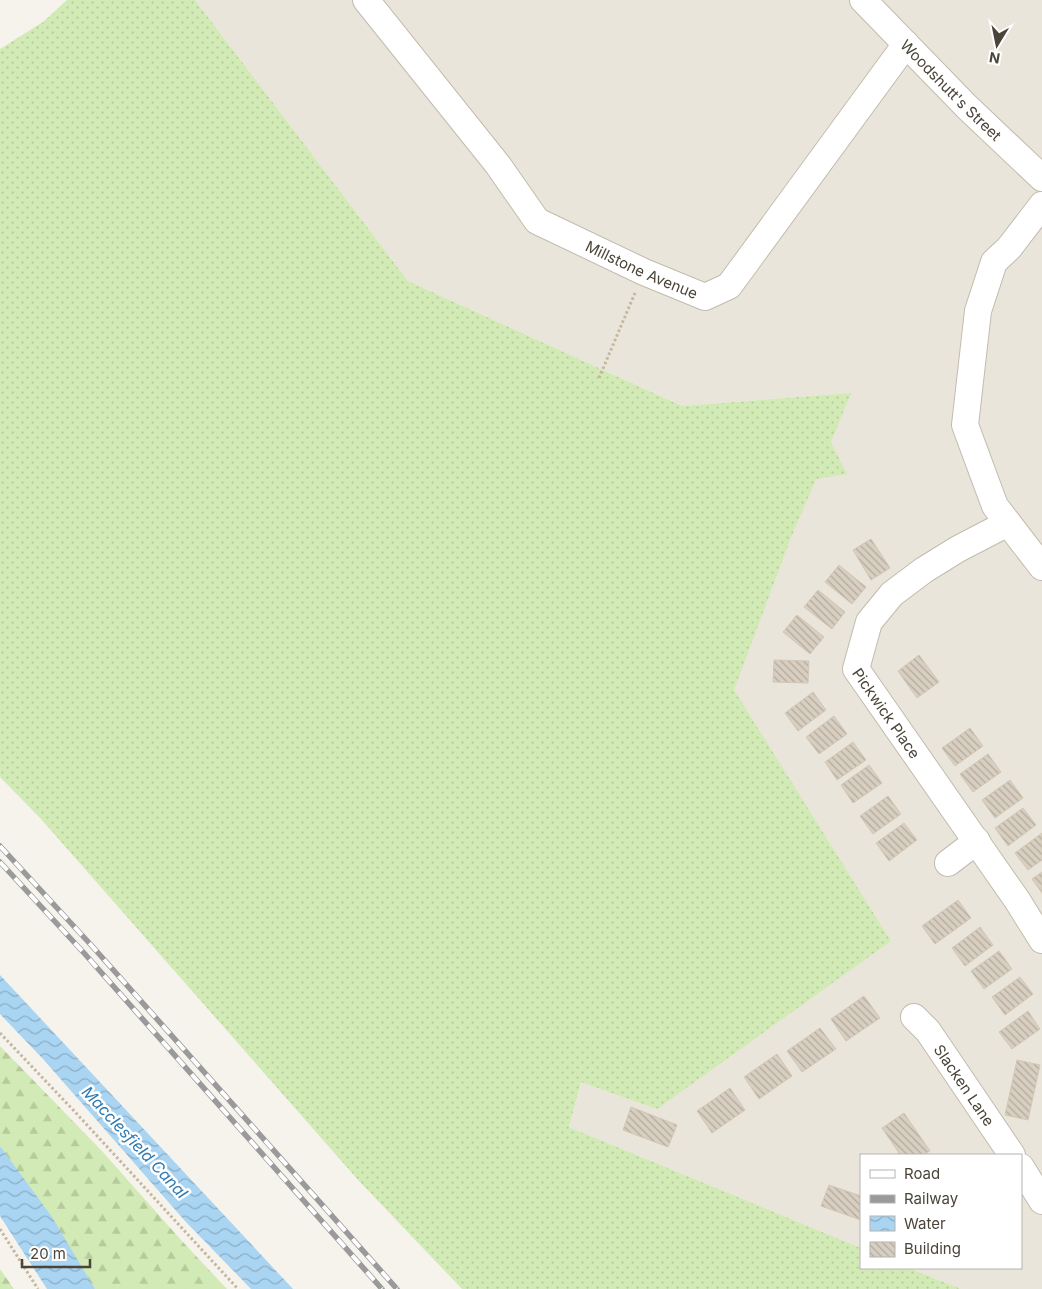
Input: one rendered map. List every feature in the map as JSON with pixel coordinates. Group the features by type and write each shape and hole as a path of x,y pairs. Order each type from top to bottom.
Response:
{"street":[{"name":"Millstone Avenue","path":"366,0 498,165 537,221 644,272 705,297 728,286 906,44"},
{"name":"Woodshutt's Street","path":"863,0 967,108 1042,178"},
{"path":"1042,205 1009,248 994,262 978,311 965,425 996,506 1042,567"},
{"name":"Pickwick Place","path":"1008,523 933,564 892,594 869,622 856,669 1018,900 1042,940"},
{"path":"948,863 977,841"},
{"name":"Slacken Lane","path":"914,1017 928,1031 1011,1154"},
{"path":"1022,1169 1042,1201"}],"path":[{"path":"599,378 644,272"},
{"path":"0,1033 238,1289"},
{"path":"0,1230 38,1289"}],"shaded area":[{"path":"195,0 1042,0 1042,1289 961,1289 911,1269 1022,1269 1022,1154 860,1154 860,1248 569,1127 581,1082 891,941 733,690 791,538 850,393 682,406 408,281"}],"green space":[{"path":"67,0 195,0 408,281 682,406 851,393 831,442 847,474 816,479 791,538 734,690 891,941 657,1109 581,1082 569,1127 860,1248 860,1269 911,1269 961,1289 462,1289 359,1181 41,819 0,777 0,49 43,22"},
{"path":"0,1046 101,1150 227,1289 95,1289 0,1146"},
{"path":"0,1269 14,1289 0,1289"}],"water":[{"name":"Macclesfield Canal","path":"0,975 293,1289 251,1289 185,1221 43,1059 0,1014"},
{"path":"0,1146 52,1217 95,1289 47,1289 0,1216"}],"building":[{"path":"871,539 890,568 871,580 853,550"},
{"path":"839,565 866,587 852,604 825,582"},
{"path":"818,590 845,612 832,629 804,607"},
{"path":"797,615 824,637 810,654 783,632"},
{"path":"919,655 939,682 917,698 898,671"},
{"path":"774,660 809,661 808,683 773,682"},
{"path":"813,692 826,710 798,731 785,713"},
{"path":"834,716 847,734 819,754 806,737"},
{"path":"970,728 983,746 955,766 942,748"},
{"path":"853,742 866,760 837,780 825,762"},
{"path":"988,754 1001,772 973,792 960,774"},
{"path":"869,765 882,783 853,803 841,785"},
{"path":"1010,780 1023,798 995,818 982,800"},
{"path":"888,796 901,814 873,834 860,816"},
{"path":"1023,808 1036,825 1008,846 995,828"},
{"path":"904,823 917,840 889,861 876,843"},
{"path":"1042,833 1042,860 1028,870 1015,853"},
{"path":"1042,872 1042,893 1032,879"},
{"path":"958,900 971,918 935,944 922,926"},
{"path":"980,927 993,945 965,966 952,948"},
{"path":"999,951 1012,969 984,989 971,971"},
{"path":"1020,977 1033,994 1005,1015 992,997"},
{"path":"864,996 880,1018 846,1041 831,1019"},
{"path":"1028,1011 1040,1029 1012,1049 999,1032"},
{"path":"820,1028 836,1049 802,1072 787,1051"},
{"path":"777,1054 792,1076 759,1099 744,1077"},
{"path":"1017,1060 1040,1065 1028,1120 1005,1115"},
{"path":"730,1088 745,1110 712,1133 697,1111"},
{"path":"631,1107 677,1125 668,1147 623,1130"},
{"path":"904,1113 930,1151 925,1154 898,1154 899,1153 882,1128"},
{"path":"829,1185 860,1196 860,1220 821,1206"}],"railway":[{"path":"0,846 92,946 397,1289"},
{"path":"0,862 84,953 382,1289"}]}
